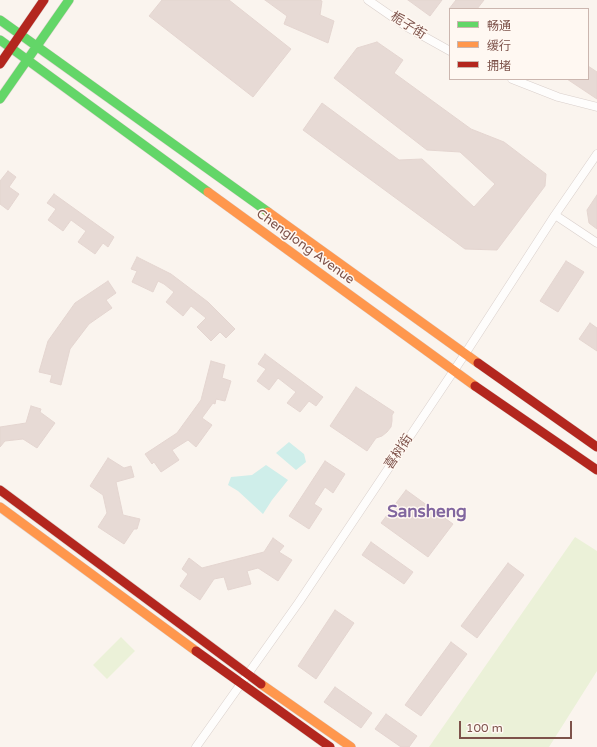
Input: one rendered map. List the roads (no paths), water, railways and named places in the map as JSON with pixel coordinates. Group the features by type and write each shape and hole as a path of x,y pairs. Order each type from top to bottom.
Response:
{"main road":[{"path":"0,64 44,0"},
{"path":"0,99 36,46 70,0"},
{"name":"Chenglong Avenue","path":"0,20 597,447"},
{"name":"Chenglong Avenue","path":"0,40 453,371 597,470"},
{"path":"0,490 248,674 352,747"},
{"path":"0,507 241,684 330,747"}],"street":[{"name":"栀子街","path":"368,0 407,27 449,50"},
{"path":"515,80 558,97 597,107"},
{"name":"喜树街","path":"196,747 299,602 597,154"},
{"path":"555,215 597,243"}],"water":[{"path":"289,442 304,454 306,462 296,470 276,453"},
{"path":"266,465 288,480 263,514 238,491 228,485 231,477 252,475"}],"district":[{"name":"Sansheng","path":"427,513"}]}
